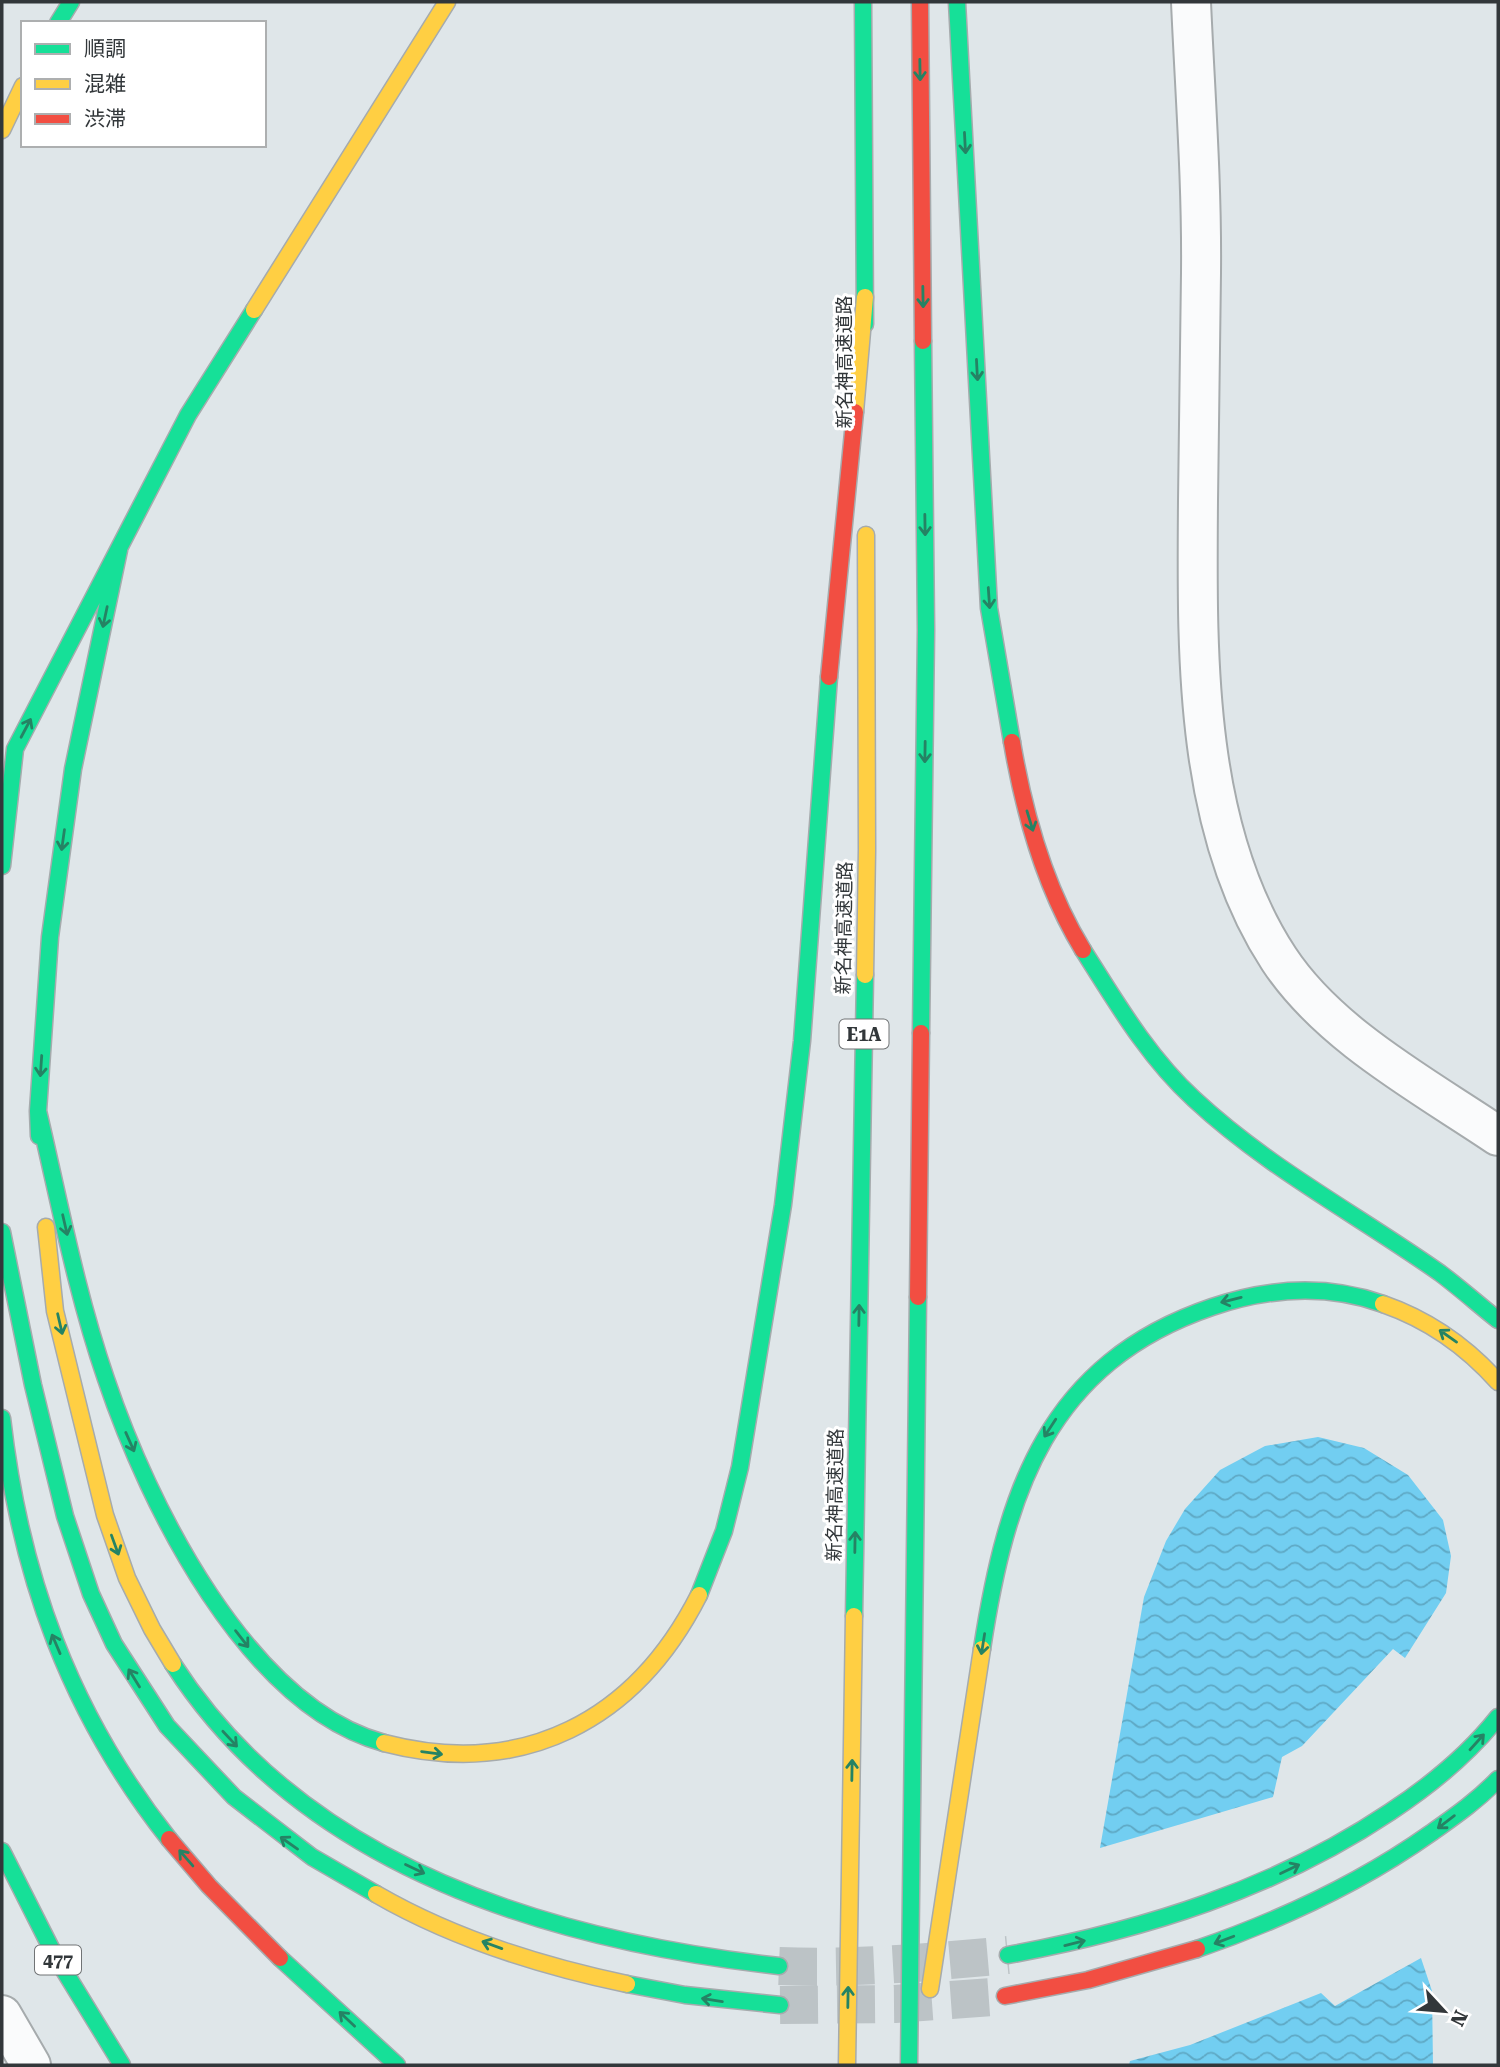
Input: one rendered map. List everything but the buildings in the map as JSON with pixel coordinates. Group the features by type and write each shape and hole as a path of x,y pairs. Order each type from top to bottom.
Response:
{"highway":[{"path":"59,21 71,2"},
{"path":"2,866 15,749 188,415 447,2"},
{"name":"新名神高速道路","path":"863,2 866,463"},
{"path":"909,2065 926,630 920,2"},
{"path":"957,2 989,608 1019,783 1042,860 1061,908 1081,947 1130,1023 1159,1061 1193,1098 1265,1158 1441,1274 1498,1321"},
{"path":"2,130 21,90"},
{"path":"38,1111 101,1365 129,1440 169,1522 218,1608 265,1667 292,1692 344,1727 401,1748 439,1755 513,1750 545,1742 580,1727 612,1707 642,1682 685,1623 703,1590 719,1544 750,1416 769,1304 796,1101 816,840 865,297"},
{"name":"新名神高速道路","path":"847,2065 866,850 866,518"},
{"path":"119,550 73,769 50,937 38,1111 51,1282 93,1469 110,1531 127,1577 164,1651 185,1684 215,1722 255,1764 323,1819 404,1864 506,1908 664,1951 727,1962 779,1966"},
{"path":"2,1232 22,1341 52,1468 79,1563 114,1646 178,1741 209,1776 267,1827 306,1855 385,1900 433,1922 538,1961 601,1978 727,2002 780,2006"},
{"path":"918,2065 996,1569 1013,1506 1030,1462 1049,1429 1077,1391 1115,1356 1170,1321 1232,1299 1291,1290 1346,1294 1397,1308 1449,1336 1475,1356 1498,1382"},
{"path":"2,1418 5,1458 16,1518 35,1585 52,1637 97,1734 127,1782 189,1862 293,1970 397,2065"},
{"path":"1008,1955 1066,1946 1168,1917 1236,1894 1285,1871 1343,1842 1429,1785 1468,1752 1498,1717"},
{"path":"1005,1996 1086,1981 1148,1964 1267,1923 1368,1873 1421,1841 1498,1779"},
{"name":"477","path":"2,1852 54,1954 122,2065"}],"street":[{"path":"1191,2 1201,250 1198,578 1202,684 1211,780 1230,858 1262,930 1280,960 1326,1013 1392,1065 1498,1136"},
{"path":"2,2015 31,2065"}],"water":[{"path":"1318,1437 1364,1448 1408,1475 1443,1520 1451,1556 1446,1593 1405,1658 1393,1649 1302,1746 1282,1757 1273,1797 1100,1848 1144,1597 1166,1541 1185,1509 1220,1470 1265,1446"},
{"path":"1421,1958 1432,1991 1433,2065 1129,2065 1130,2061 1190,2045 1321,1993 1335,2006"}],"tunnel":[{"path":"779,1966 865,1966 1008,1955"},
{"path":"780,2005 895,2004 1005,1996"}],"traffic: fast":[{"path":"59,21 71,2"},
{"path":"863,2 865,324"},
{"path":"957,2 989,608 1012,742"},
{"path":"2,866 15,749 188,415 254,310"},
{"path":"921,1033 926,630 923,341"},
{"path":"39,1136 38,1111 50,937 73,769 119,550"},
{"path":"699,1595 724,1531 740,1467 783,1205 802,1041 829,677"},
{"path":"1083,950 1147,1047 1177,1083 1222,1124 1283,1169 1440,1273 1498,1320"},
{"path":"854,1616 865,975"},
{"path":"38,1111 95,1346 124,1429 176,1539 209,1594 247,1645 289,1688 334,1722 384,1743"},
{"path":"2,1232 33,1385 65,1516 91,1594 114,1644 167,1726 234,1797 312,1857 376,1894"},
{"path":"982,1649 1005,1537 1022,1487 1044,1440 1073,1398 1110,1362 1156,1331 1212,1307 1254,1296 1276,1292 1319,1291 1341,1293 1383,1304"},
{"path":"909,2065 918,1297"},
{"path":"2,1418 22,1533 55,1641 77,1693 104,1743 134,1792 169,1839"},
{"path":"173,1664 227,1735 291,1794 362,1843 440,1882 522,1913 607,1937 693,1954 779,1966"},
{"path":"1008,1955 1059,1945 1158,1919 1207,1903 1301,1863 1346,1839 1420,1791 1461,1757 1498,1717"},
{"path":"1197,1949 1289,1913 1376,1869 1457,1814 1498,1779"},
{"path":"2,1851 54,1954 122,2065"},
{"path":"280,1958 397,2065"},
{"path":"627,1984 685,1995 780,2005"}],"traffic: slow":[{"path":"254,310 447,2"},
{"path":"2,130 21,90"},
{"path":"855,412 865,297"},
{"path":"865,975 866,535"},
{"path":"46,1227 55,1311 105,1515 127,1578 173,1664"},
{"path":"1383,1304 1416,1318 1446,1336 1473,1357 1498,1382"},
{"path":"384,1743 435,1752 483,1753 528,1745 570,1730 608,1707 642,1676 673,1639 699,1595"},
{"path":"847,2065 854,1616"},
{"path":"930,1989 982,1649"},
{"path":"376,1894 435,1924 498,1949 562,1969 627,1984"}],"traffic: jam":[{"path":"920,2 923,341"},
{"path":"829,677 855,412"},
{"path":"1012,742 1030,823 1047,876 1083,950"},
{"path":"918,1297 921,1033"},
{"path":"169,1839 209,1886 280,1958"},
{"path":"1005,1996 1088,1980 1197,1949"}]}
